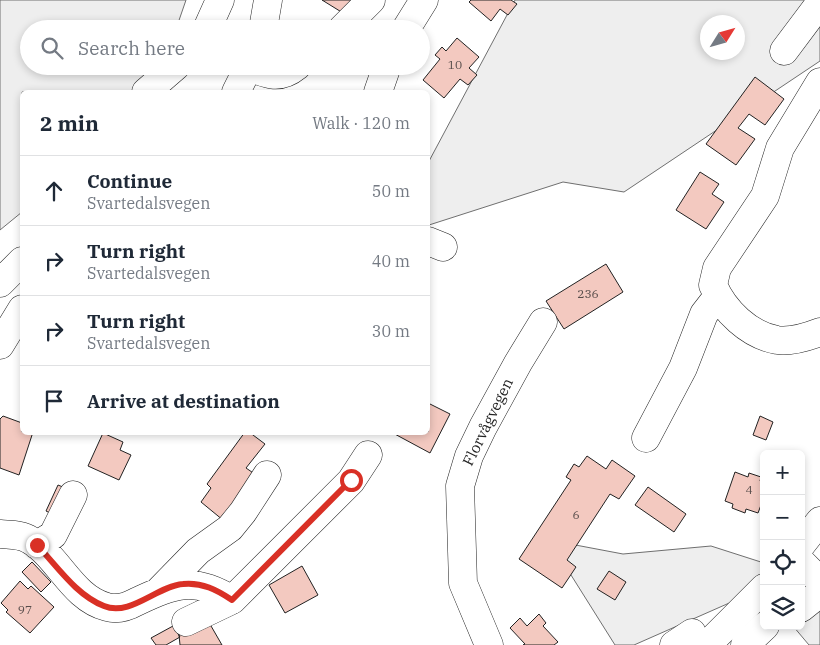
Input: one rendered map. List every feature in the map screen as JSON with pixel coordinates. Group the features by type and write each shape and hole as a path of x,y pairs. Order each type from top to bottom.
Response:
{"street":[{"path":"211,20 220,0"},
{"path":"264,20 268,0"},
{"path":"351,20 371,0"},
{"path":"412,20 424,0"},
{"path":"784,51 820,3"},
{"path":"148,90 166,75"},
{"path":"237,90 245,75"},
{"path":"268,75 283,75"},
{"path":"379,90 384,75"},
{"path":"820,82 780,148 765,196 757,211 717,268 713,286 730,313 745,324 777,340 798,339 820,332"},
{"path":"0,284 20,262"},
{"path":"646,438 683,368 704,314 718,296"},
{"path":"0,345 20,312"},
{"name":"Florvågvegen","path":"489,645 463,583 460,486 469,456 483,427 543,322"},
{"path":"186,622 232,600 339,493 351,480 368,455"},
{"path":"157,593 198,551 230,528 244,512 267,475"},
{"path":"37,545 53,535 73,495"},
{"path":"805,540 820,521"},
{"path":"0,534 20,536 37,545 74,586 106,607 125,607 181,584 193,584 213,589 232,600"},
{"path":"805,566 820,581"},
{"path":"691,641 760,591"},
{"path":"805,605 820,593"},
{"path":"745,645 761,630"}],"shaded area":[{"path":"0,0 186,0 179,20 20,20 20,75 156,75 144,90 20,90 20,214 0,230"},
{"path":"515,0 820,0 820,61 624,192 563,182 430,225 430,159"},
{"path":"549,540 623,554 711,546 760,562 760,589 634,645 615,645"},
{"path":"820,565 820,645 809,645 796,630 805,630 805,570"}],"building":[{"path":"322,0 351,0 343,13"},
{"path":"471,0 511,0 517,4 508,15 500,9 491,21 469,2"},
{"path":"457,38 479,57 469,68 477,75 468,85 460,79 444,98 423,80 427,75 430,75 430,71 440,59 435,55 442,47 446,51"},
{"path":"755,77 784,99 765,125 749,114 738,128 755,139 736,165 706,144"},
{"path":"700,172 719,184 712,194 724,202 706,229 676,210"},
{"path":"606,264 623,292 564,329 546,301"},
{"path":"430,404 450,414 430,453 397,435 430,435"},
{"path":"3,416 20,422 20,435 32,435 19,475 0,468 0,419"},
{"path":"760,416 773,422 766,440 753,435"},
{"path":"102,435 107,435 123,442 120,450 131,455 119,480 88,466"},
{"path":"243,435 253,435 265,444 246,468 262,479 229,525 201,502 211,488 207,484"},
{"path":"587,456 606,469 612,460 635,476 619,499 610,494 567,560 576,567 562,588 519,559 571,480 566,477 574,464 579,467"},
{"path":"735,472 748,477 749,473 760,477 760,508 758,513 746,509 745,513 732,508 733,504 725,501"},
{"path":"58,485 70,490 58,517 46,511"},
{"path":"648,487 686,514 674,532 635,505"},
{"path":"32,562 51,582 41,592 22,572"},
{"path":"302,566 318,595 285,613 269,585"},
{"path":"609,571 626,582 615,600 597,589"},
{"path":"20,581 28,589 31,586 54,607 30,633 6,612 8,610 1,603"},
{"path":"539,614 546,623 543,626 558,642 554,645 523,645 525,644 510,628 520,618 527,626"},
{"path":"207,619 222,645 180,645 179,635"},
{"path":"173,626 180,637 166,645 156,645 151,638"}],"route":[{"path":"37,545 74,586 96,603 106,607 115,609 125,607 181,584 193,584 213,589 232,600 315,519 351,480"}]}
